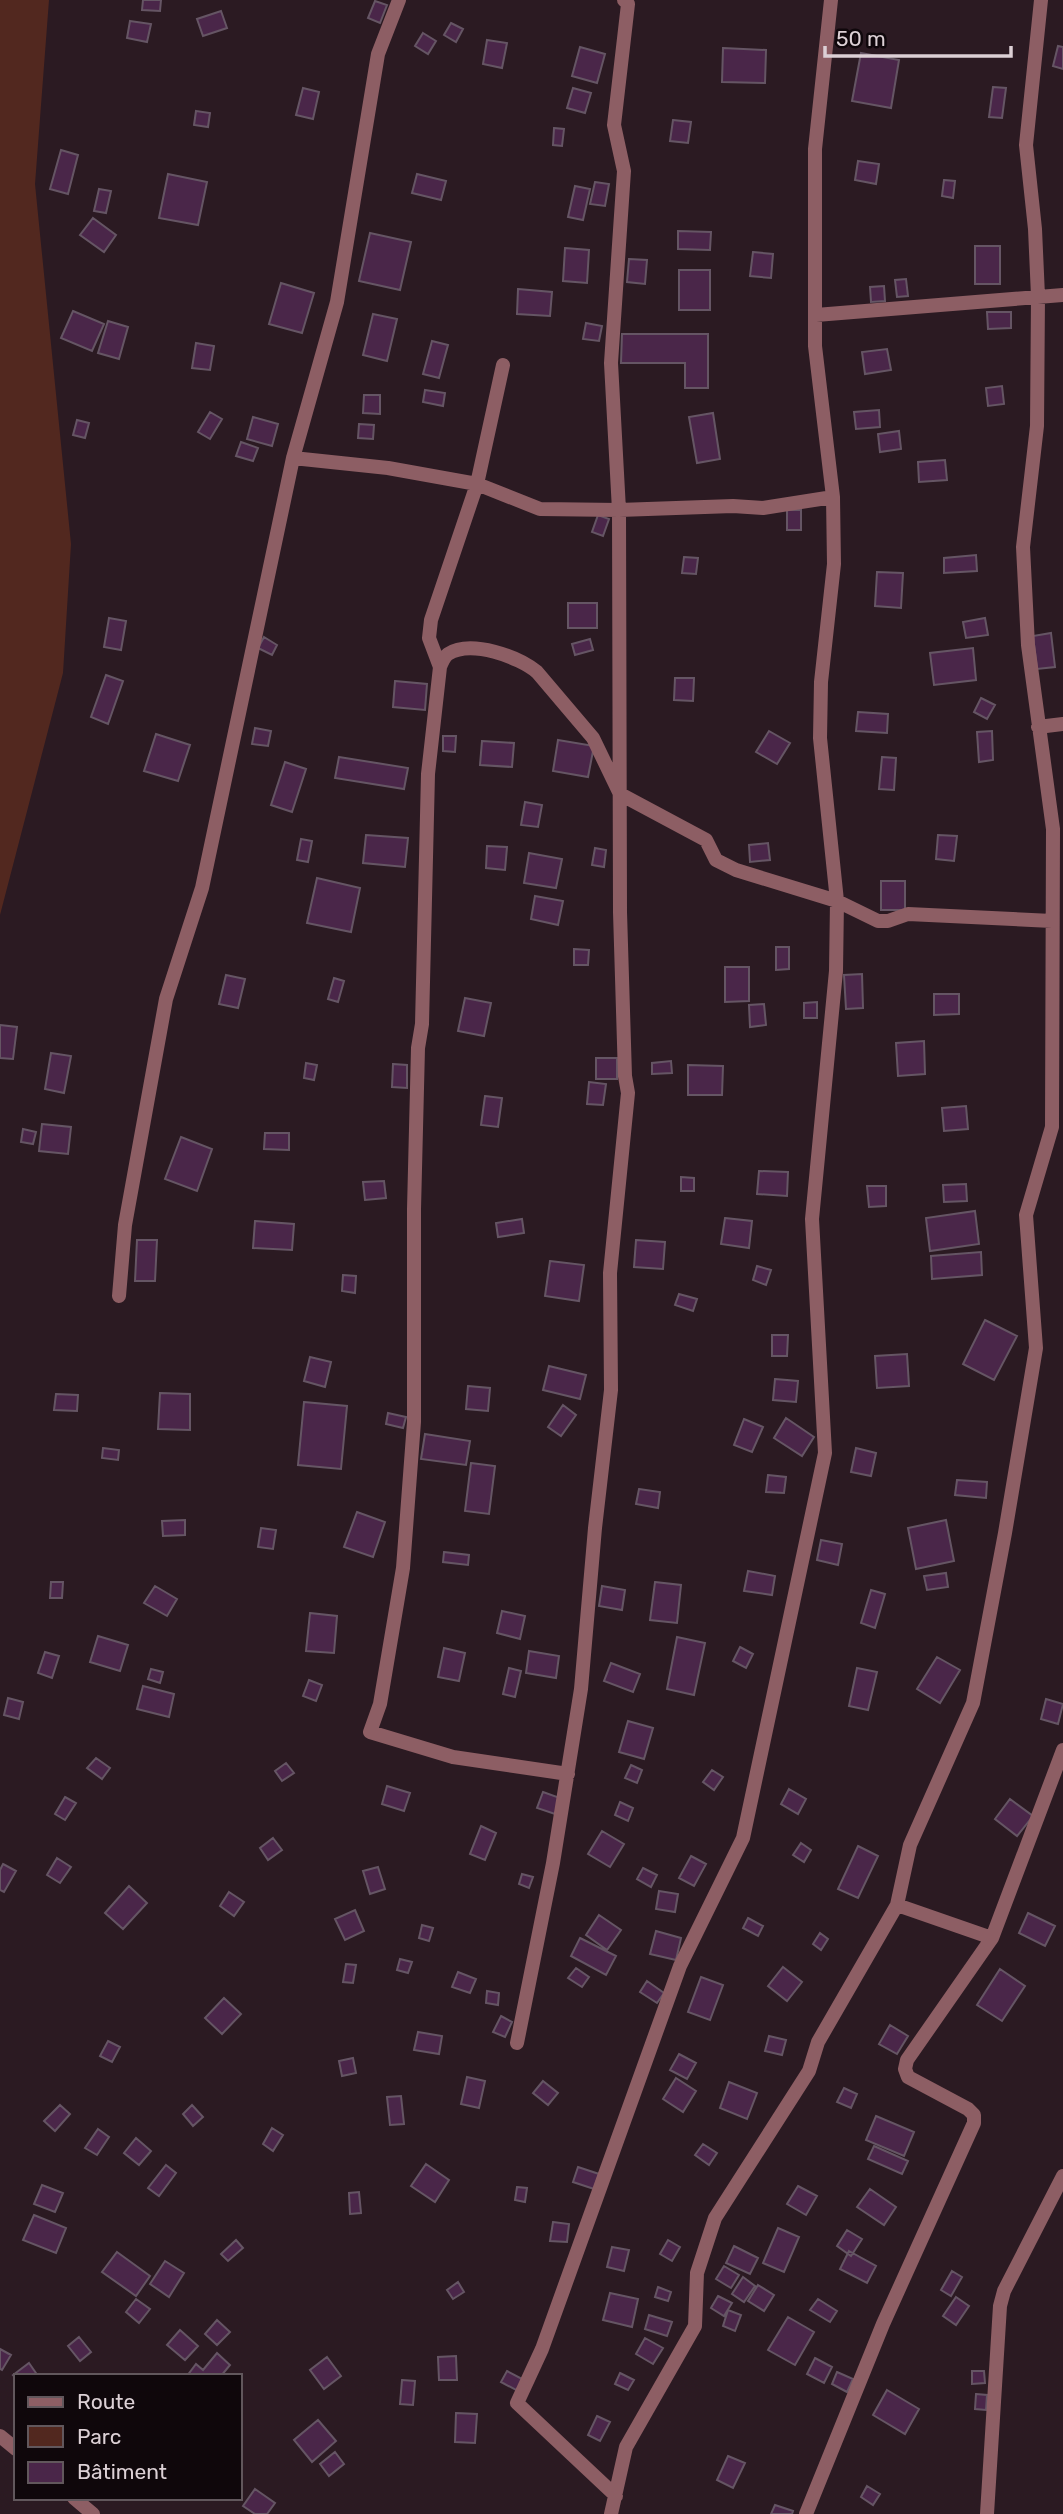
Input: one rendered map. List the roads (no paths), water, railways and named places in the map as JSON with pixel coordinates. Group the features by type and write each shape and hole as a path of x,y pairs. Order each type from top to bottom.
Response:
{"street":[{"path":"119,1296 125,1225 166,999 202,888 293,458 337,302 378,54 399,0"},
{"path":"517,2043 568,1774 581,1689 595,1528 611,1390 610,1273 628,1093 625,1076 621,926 619,510 611,363 624,171 614,125 628,4 624,0"},
{"path":"615,2496 517,2403 542,2349 680,1966 743,1838 825,1453 812,1219 836,971 837,901 820,738 821,682 834,564 834,498 815,346 815,149 831,0"},
{"path":"611,2514 626,2448 634,2430 695,2326 696,2273 715,2218 809,2071 818,2042 897,1905 910,1845 973,1703 1005,1533 1036,1348 1026,1215 1052,1127 1053,829 1028,645 1023,547 1037,426 1038,296 1035,229 1026,145 1041,0"},
{"path":"816,315 1063,295"},
{"path":"440,667 429,638 431,620 477,484 503,365"},
{"path":"293,458 388,468 477,484 540,509 619,510 733,506 763,508 834,498"},
{"path":"568,1774 453,1758 370,1732 380,1704 403,1568 414,1422 414,1209 428,774 440,667 445,655 456,650 483,650 527,663 593,738 620,794 706,840 716,860 736,870 837,901 878,921 888,921 908,914 1052,921"},
{"path":"1038,727 1063,724"},
{"path":"806,2514 883,2324 974,2123 974,2115 968,2109 908,2077 905,2069 907,2060 992,1938 1063,1750"},
{"path":"897,1905 992,1938"},
{"path":"987,2514 1000,2306 1004,2291 1063,2176"},
{"path":"0,2436 14,2447"},
{"path":"76,2500 93,2514"}]}
